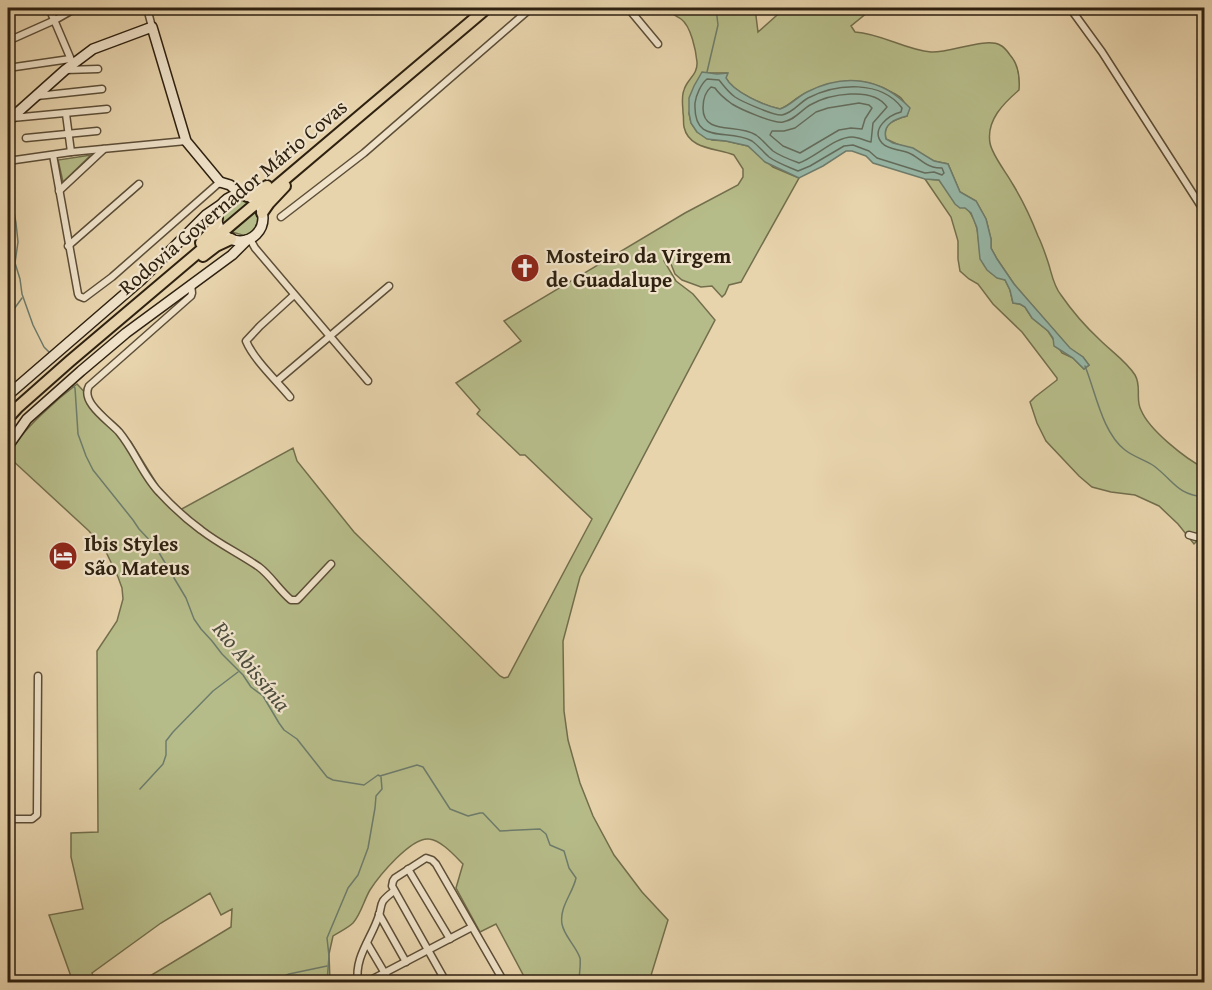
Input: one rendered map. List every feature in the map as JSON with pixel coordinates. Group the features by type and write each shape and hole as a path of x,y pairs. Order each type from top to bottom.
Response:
{"highway":[{"name":"Rodovia Governador Mário Covas","path":"8,418 70,361 191,258 227,235 257,202 487,8"},
{"path":"244,196 258,192 304,157 319,150"},
{"path":"262,213 306,161"},
{"path":"191,258 212,231 217,218"},
{"path":"170,276 190,266 227,235"}],"main road":[{"path":"9,119 69,64 93,49 152,27 186,141 218,187 223,203 218,211 219,225 227,235 237,240 248,239"},
{"path":"8,446 27,419 54,393 126,333 232,255 260,230 263,221 257,202 244,196 230,185 218,187"},
{"path":"8,395 141,280 206,215 234,196 244,196"}],"street":[{"path":"8,18 10,8"},
{"path":"49,8 69,64"},
{"path":"8,41 76,8"},
{"path":"147,8 152,27"},
{"path":"282,218 364,153 531,8"},
{"path":"628,8 657,44"},
{"path":"1070,8 1102,52 1204,211"},
{"path":"8,68 69,64 98,69"},
{"path":"34,97 102,89"},
{"path":"9,119 107,109"},
{"path":"66,114 71,152"},
{"path":"26,138 97,131"},
{"path":"8,161 104,148 186,141"},
{"path":"59,191 104,148"},
{"path":"52,155 78,294 82,298 87,297 218,187"},
{"path":"68,246 139,184"},
{"path":"248,239 368,381"},
{"path":"191,285 191,296 89,386 88,398 123,437 158,491 180,513 200,530 269,576 291,600 297,600 331,564"},
{"path":"277,381 388,286"},
{"path":"290,397 255,357 246,341 294,295"},
{"path":"1189,536 1201,536"},
{"path":"8,819 32,819 37,815 38,676"},
{"path":"446,982 392,886 393,881 426,858 436,864 504,982"},
{"path":"408,869 450,939"},
{"path":"358,982 359,962 381,906 393,891"},
{"path":"379,914 406,962"},
{"path":"367,982 472,927"},
{"path":"367,943 390,982"},
{"path":"176,982 184,982"}],"green space":[{"path":"669,8 755,8 758,32 785,8 873,8 851,26 855,32 865,33 921,51 939,52 986,43 994,43 1004,48 1017,67 1019,90 1002,106 993,120 989,135 991,148 1029,216 1058,291 1084,324 1132,370 1138,384 1139,406 1145,418 1178,451 1204,468 1204,534 1194,544 1159,506 1135,495 1092,487 1046,441 1030,402 1057,378 1022,332 993,304 978,284 960,271 958,241 951,217 925,179 939,180 970,213 978,233 982,260 986,268 1005,280 1013,303 1025,307 1032,318 1048,331 1062,353 1073,358 1084,369 1089,365 1083,357 1070,349 1014,284 991,248 986,219 976,201 960,192 948,164 934,161 886,139 886,130 890,123 907,116 908,110 901,98 870,83 846,81 821,86 780,109 758,102 742,93 726,78 727,73 708,73 689,113 691,123 697,132 712,140 748,146 773,167 799,178 741,282 729,285 722,297 712,286 701,287 682,280 675,274 667,254 664,261 676,281 693,294 715,320 580,577 563,641 564,711 568,740 580,783 593,816 614,855 642,892 668,920 649,982 527,982 496,924 480,932 456,888 463,864 443,845 429,839 413,844 396,858 370,890 353,923 333,936 329,954 330,982 140,982 231,927 232,909 221,915 210,893 161,923 92,973 96,982 73,982 49,915 83,909 71,857 71,833 98,832 97,651 117,621 123,599 122,588 106,552 89,531 12,460 12,452 16,443 41,415 77,384 131,442 160,489 180,510 293,448 297,461 354,532 500,676 508,677 592,519 525,455 520,455 477,414 480,410 456,383 521,341 504,321 685,213 738,185 743,177 743,169 734,155 704,147 687,135 684,125 683,96 685,86 696,70 696,57 688,27"},
{"path":"91,155 63,182 58,160"},
{"path":"234,199 244,199 249,202 224,225 221,217 222,209 226,203"},
{"path":"258,209 262,219 257,229 246,236 232,232"}],"water":[{"path":"702,72 728,73 726,78 742,93 758,102 780,109 807,92 835,82 862,81 874,84 899,98 910,108 907,116 890,123 885,134 886,139 913,148 934,161 948,164 960,192 976,201 986,219 991,248 1014,284 1070,348 1083,357 1089,365 1084,369 1073,358 1054,346 1053,338 1048,331 1032,318 1025,307 1013,303 1005,280 997,278 987,270 980,259 977,228 971,213 955,204 939,180 925,179 873,163 866,156 852,151 846,151 799,178 765,162 748,146 707,139 697,132 691,123 689,113 689,98"}],"waterway":[{"path":"707,72 718,25 716,8"},
{"name":"Rio Abissínia","path":"8,184 18,242 15,263 22,294 33,325 44,347 51,354"},
{"path":"8,327 14,309 22,298"},
{"path":"1085,366 1105,423 1117,442 1128,452 1154,466 1181,490 1204,497"},
{"name":"Rio Abissínia","path":"72,385 75,388 78,434 93,470 155,546 186,598 194,619 201,629 251,687 263,696 284,730 297,739 327,777 364,785 378,775 417,765 423,767 450,809 468,816 483,813 500,831 540,829 546,834 550,845 564,851 569,868 576,878 562,912 562,924 580,958 579,982"},
{"path":"140,789 163,764 166,755 166,741 173,732 213,691 238,672"},
{"path":"327,982 329,956 327,938 348,888 358,875 368,848 376,796 382,789 381,777"},
{"path":"269,982 289,974 327,966"}],"place":[{"name":"Mosteiro da Virgem de Guadalupe","path":"525,268"},
{"name":"Ibis Styles São Mateus","path":"63,556"}]}
